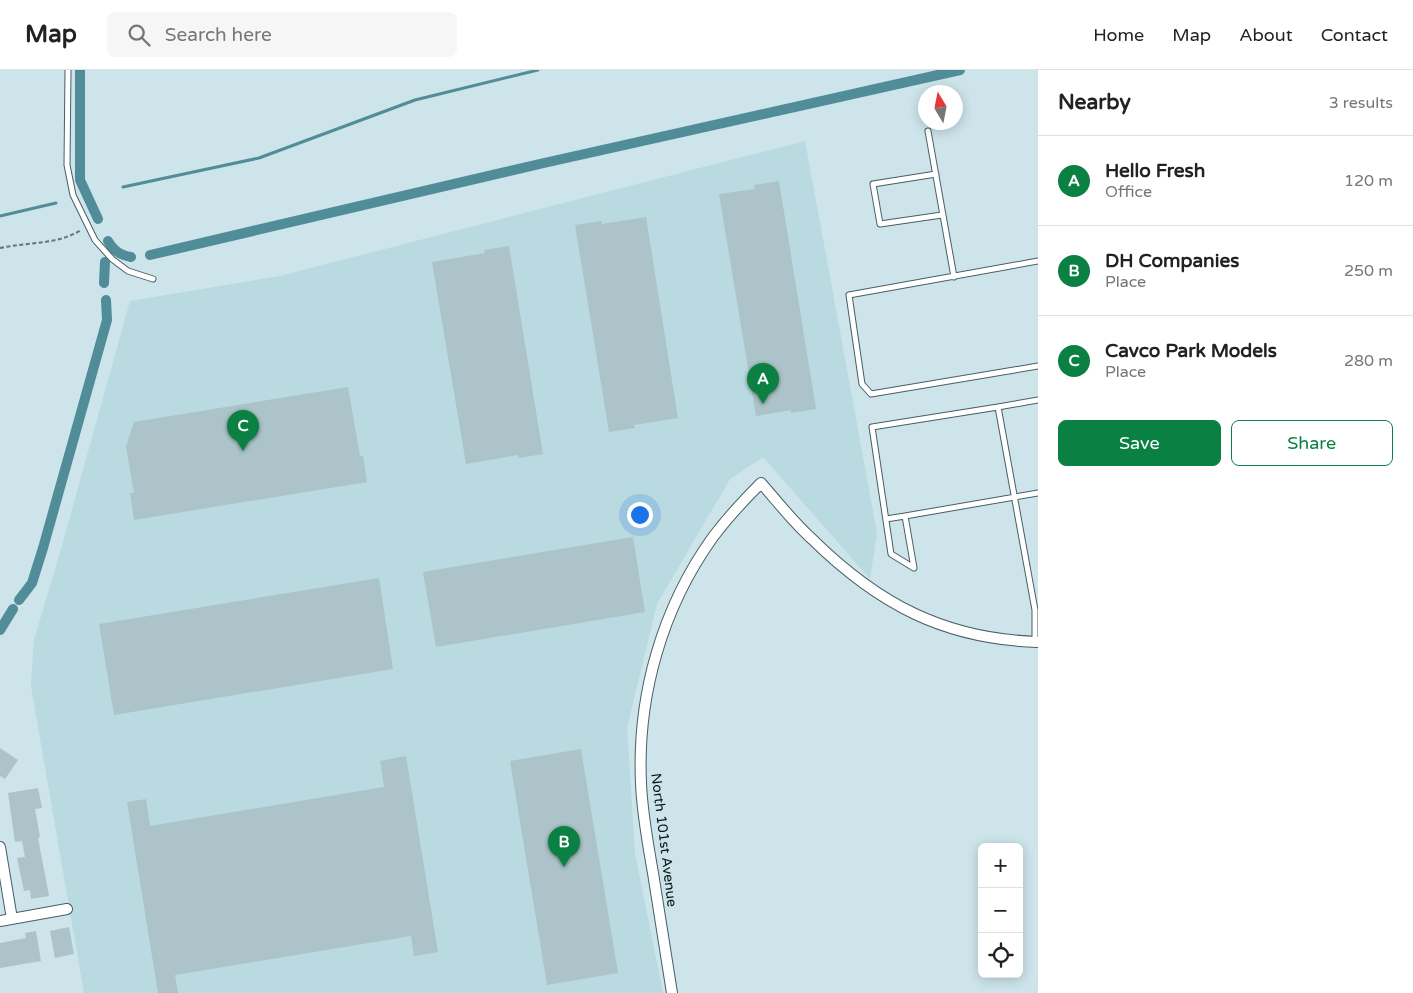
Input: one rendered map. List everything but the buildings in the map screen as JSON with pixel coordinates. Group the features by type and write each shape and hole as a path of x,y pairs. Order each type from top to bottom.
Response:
{"street":[{"name":"North 101st Avenue","path":"672,993 647,838 641,784 640,749 650,678 658,647 681,592 698,560 728,517 761,483 810,538 827,554 864,585 894,604 920,618 958,631 994,638 1036,642"},
{"path":"0,847 12,919"},
{"path":"0,921 68,909"}],"lane":[{"path":"68,70 67,165 73,195 95,240 112,259 128,271 153,279"},
{"path":"928,131 954,277"},
{"path":"936,174 873,184 880,224 942,215"},
{"path":"1038,260 849,295 862,384 871,394 1038,366"},
{"path":"905,516 914,568 891,554 872,427 1038,400"},
{"path":"998,407 1035,610 1036,642"},
{"path":"886,519 1038,493"}],"path":[{"path":"0,248 34,242 55,242 70,237 88,227"}],"shaded area":[{"path":"805,141 877,533 870,579 763,457 730,479 657,604 627,728 635,853 663,993 84,993 31,686 34,640 130,301 280,276"}],"waterway":[{"path":"80,70 80,180 98,219"},
{"path":"123,187 259,158 415,100 538,70"},
{"path":"150,255 544,163 960,70"},
{"path":"0,216 56,203"},
{"path":"108,241 118,252 131,257"},
{"path":"104,283 105,262"},
{"path":"19,600 32,583 43,548 107,320 106,300"},
{"path":"0,630 13,609"}],"place":[{"name":"Hello Fresh","path":"763,404"},
{"name":"Cavco Park Models","path":"243,451"},
{"name":"DH Companies","path":"564,867"}]}
